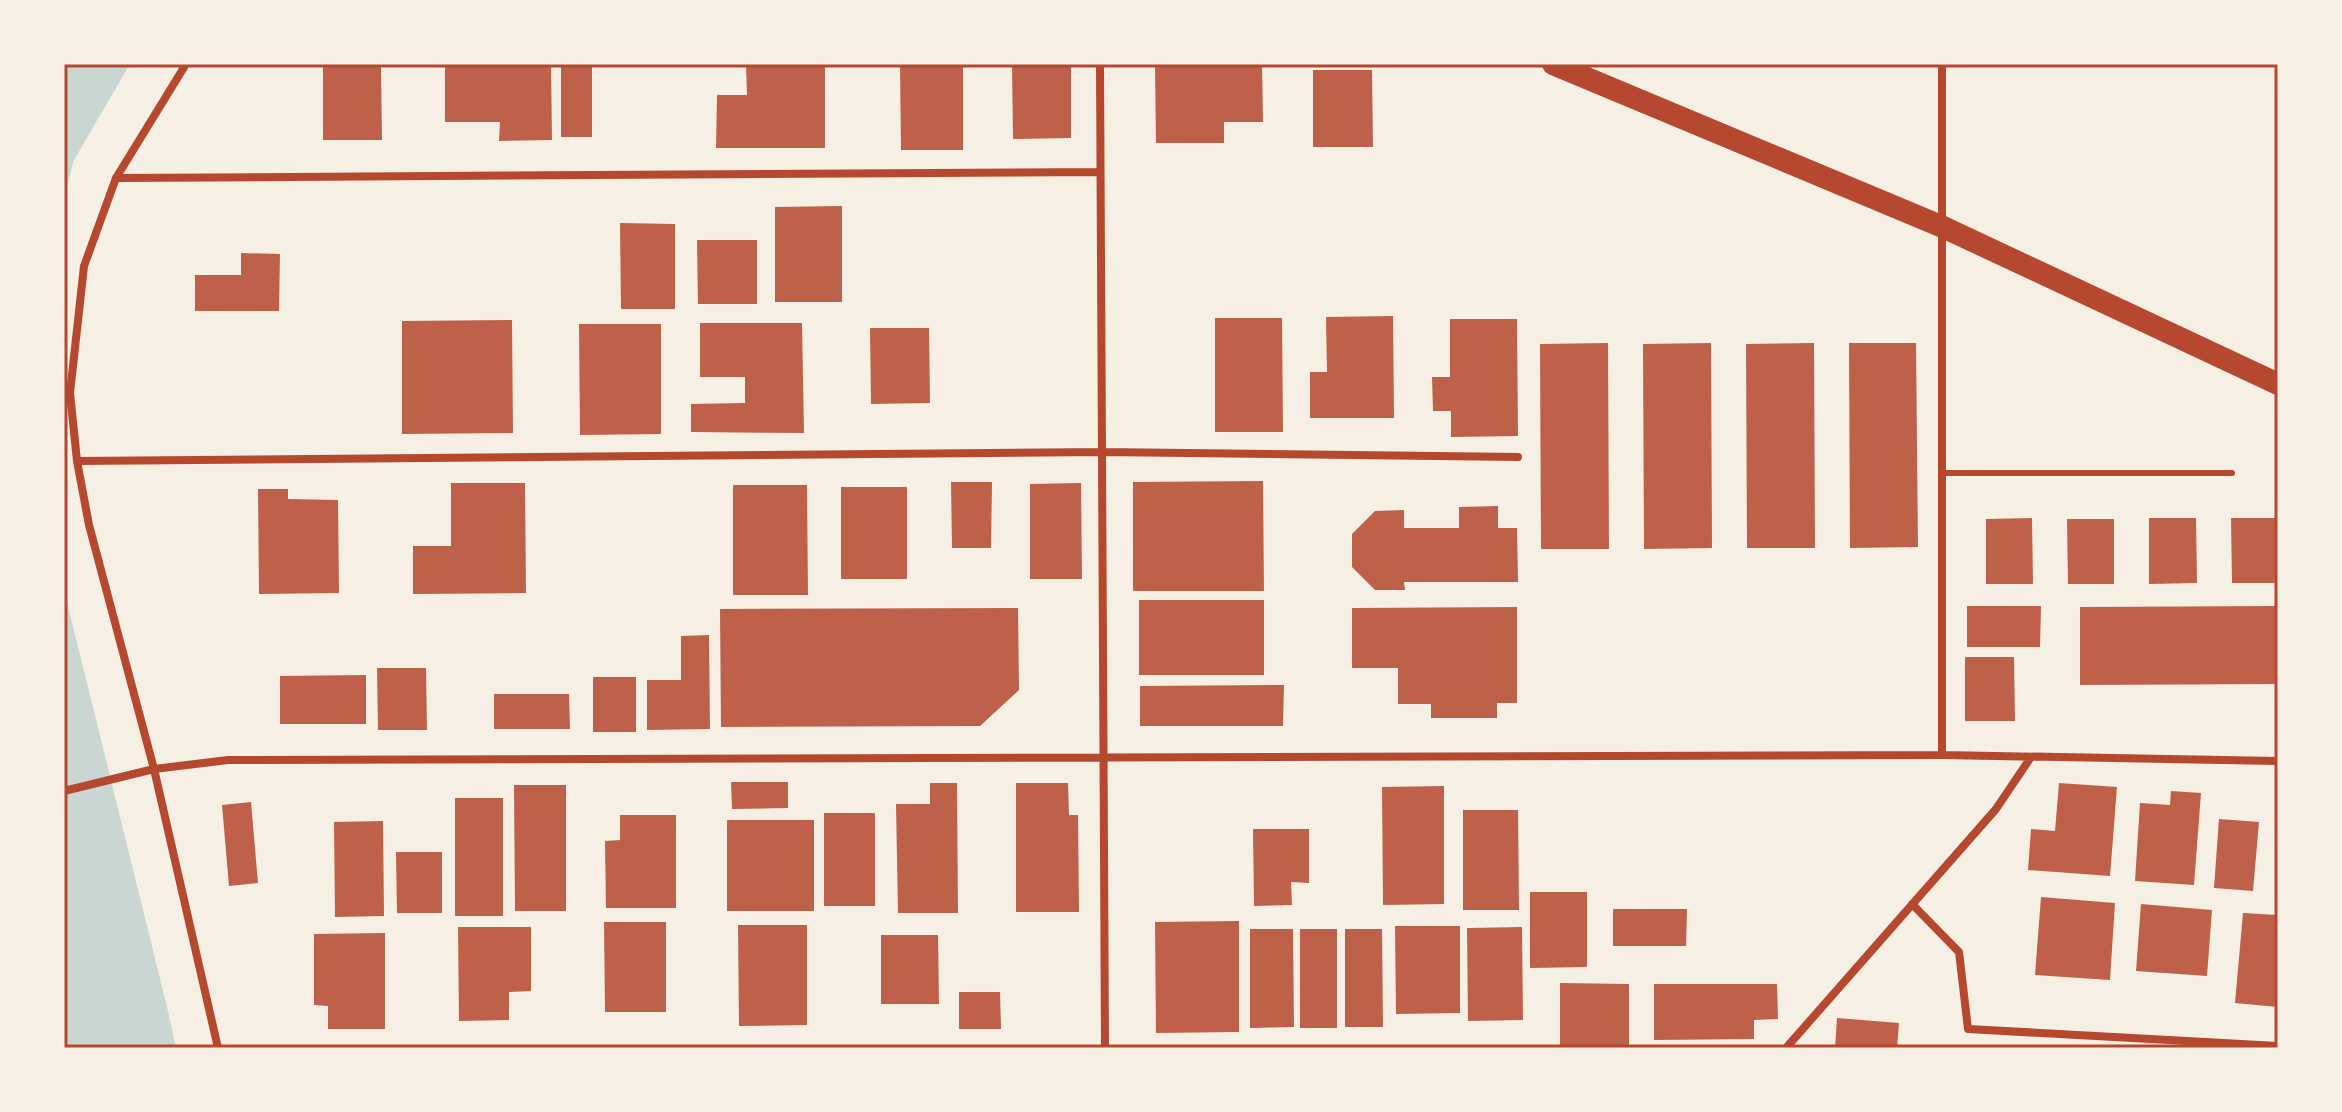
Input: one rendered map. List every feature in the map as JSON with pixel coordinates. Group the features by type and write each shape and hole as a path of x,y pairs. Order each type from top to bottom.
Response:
{"highway":[{"path":"1553,64 1943,227 2278,384"}],"street":[{"path":"186,64 116,178 84,266 70,393 77,461 89,525 154,769 218,1048"},
{"path":"1100,64 1105,1048"},
{"path":"1942,64 1942,755"},
{"path":"116,178 1100,172"},
{"path":"77,461 1102,452 1518,457"},
{"path":"64,791 154,769 228,760 1942,755 2278,761"},
{"path":"1786,1048 1996,809 2031,757"},
{"path":"1912,904 1959,952 1968,1029 2278,1046"}],"lane":[{"path":"1943,473 2232,473"}],"shaded area":[{"path":"64,64 130,64 74,160 64,196"},
{"path":"64,590 167,1007 176,1048 64,1048"}],"building":[{"path":"323,64 381,64 382,140 323,140"},
{"path":"445,64 551,64 552,140 499,141 500,122 445,122"},
{"path":"561,64 592,64 592,137 561,137"},
{"path":"746,64 825,64 825,148 716,148 717,95 747,95"},
{"path":"900,64 963,64 963,150 901,150"},
{"path":"1012,64 1071,64 1071,138 1013,139"},
{"path":"1155,64 1262,64 1263,122 1224,122 1224,143 1156,143"},
{"path":"1313,70 1372,70 1373,147 1313,147"},
{"path":"842,206 842,302 775,302 775,207"},
{"path":"620,223 675,224 675,309 621,309"},
{"path":"697,240 757,240 757,304 698,304"},
{"path":"241,253 280,254 279,311 195,311 195,275 241,275"},
{"path":"1393,316 1394,418 1310,418 1310,372 1327,372 1326,317"},
{"path":"1215,318 1282,318 1283,432 1215,432"},
{"path":"1450,319 1517,319 1518,436 1451,437 1451,411 1433,411 1432,377 1450,377"},
{"path":"512,320 513,433 402,434 402,321"},
{"path":"700,323 802,323 804,433 691,432 691,404 745,403 745,377 700,377"},
{"path":"579,324 661,324 661,434 580,435"},
{"path":"870,328 929,328 930,403 871,404"},
{"path":"1608,343 1609,549 1541,549 1540,344"},
{"path":"1711,343 1712,548 1644,549 1643,344"},
{"path":"1814,343 1815,548 1747,548 1746,344"},
{"path":"1849,343 1916,343 1918,547 1850,548"},
{"path":"1263,481 1264,591 1133,591 1133,482"},
{"path":"951,482 992,482 991,548 952,548"},
{"path":"451,483 525,483 526,593 413,594 413,546 451,546"},
{"path":"1081,483 1082,579 1030,579 1030,484"},
{"path":"733,485 807,485 808,595 733,595"},
{"path":"841,487 907,487 907,579 841,579"},
{"path":"258,489 288,489 288,499 338,500 339,593 259,594"},
{"path":"1498,506 1498,528 1517,528 1518,582 1404,582 1405,590 1375,590 1352,567 1352,534 1375,511 1404,510 1404,528 1459,528 1459,507"},
{"path":"2032,518 2033,584 1986,584 1986,519"},
{"path":"2149,518 2196,518 2197,583 2149,584"},
{"path":"2231,518 2278,518 2278,583 2232,583"},
{"path":"2067,519 2114,519 2114,584 2068,584"},
{"path":"1139,600 1264,600 1264,675 1139,675"},
{"path":"1967,606 2041,606 2040,647 1967,647"},
{"path":"2278,606 2278,684 2080,685 2080,607"},
{"path":"1517,607 1517,703 1497,703 1497,718 1431,718 1431,704 1398,704 1398,668 1352,668 1352,608"},
{"path":"1018,608 1019,690 980,726 721,727 720,609"},
{"path":"709,635 710,729 647,730 647,680 681,680 681,636"},
{"path":"1965,657 2014,657 2015,721 1965,721"},
{"path":"377,668 426,668 427,730 378,730"},
{"path":"366,675 366,724 280,724 280,676"},
{"path":"593,677 636,677 636,732 593,732"},
{"path":"1284,685 1283,726 1140,726 1140,686"},
{"path":"494,694 569,694 570,729 494,729"},
{"path":"731,782 788,782 788,808 732,809"},
{"path":"930,783 957,783 958,913 898,913 896,804 930,804"},
{"path":"1016,783 1068,783 1069,815 1078,815 1079,912 1016,912"},
{"path":"2059,783 2117,787 2110,876 2028,870 2031,829 2055,831"},
{"path":"514,785 566,785 566,911 515,911"},
{"path":"1444,786 1444,904 1383,905 1382,787"},
{"path":"2171,791 2201,793 2194,885 2135,881 2140,803 2170,805"},
{"path":"455,798 503,798 503,916 455,916"},
{"path":"251,802 258,883 229,886 222,805"},
{"path":"1463,810 1518,810 1519,910 1463,910"},
{"path":"824,813 875,813 875,906 824,906"},
{"path":"620,815 676,815 676,908 606,908 605,841 620,840"},
{"path":"2219,819 2259,822 2253,891 2214,888"},
{"path":"727,820 814,820 814,911 727,911"},
{"path":"383,821 384,916 335,917 334,822"},
{"path":"1253,829 1309,829 1309,883 1291,882 1292,905 1254,906"},
{"path":"396,852 442,852 442,913 397,913"},
{"path":"1530,892 1587,892 1587,967 1530,968"},
{"path":"2041,897 2115,903 2110,980 2035,975"},
{"path":"2141,904 2212,910 2207,976 2136,971"},
{"path":"1613,909 1687,909 1686,946 1613,946"},
{"path":"2243,913 2278,915 2278,1007 2235,1003"},
{"path":"1239,921 1239,1032 1156,1033 1155,922"},
{"path":"604,922 666,922 666,1012 605,1012"},
{"path":"738,925 807,925 807,1025 739,1026"},
{"path":"1395,926 1460,926 1460,1013 1396,1014"},
{"path":"458,927 531,927 531,991 509,992 509,1020 459,1021"},
{"path":"1522,927 1523,1020 1468,1021 1467,928"},
{"path":"1250,929 1293,929 1294,1027 1250,1028"},
{"path":"1300,929 1337,929 1337,1028 1300,1028"},
{"path":"1345,929 1382,929 1383,1027 1345,1027"},
{"path":"385,933 385,1029 328,1029 328,1006 314,1005 314,934"},
{"path":"881,935 938,935 939,1004 881,1004"},
{"path":"1560,983 1629,984 1629,1048 1560,1048"},
{"path":"1654,984 1777,984 1778,1019 1754,1020 1754,1039 1654,1040"},
{"path":"959,992 1000,992 1001,1029 959,1029"},
{"path":"1837,1018 1899,1023 1897,1048 1835,1048"}]}
